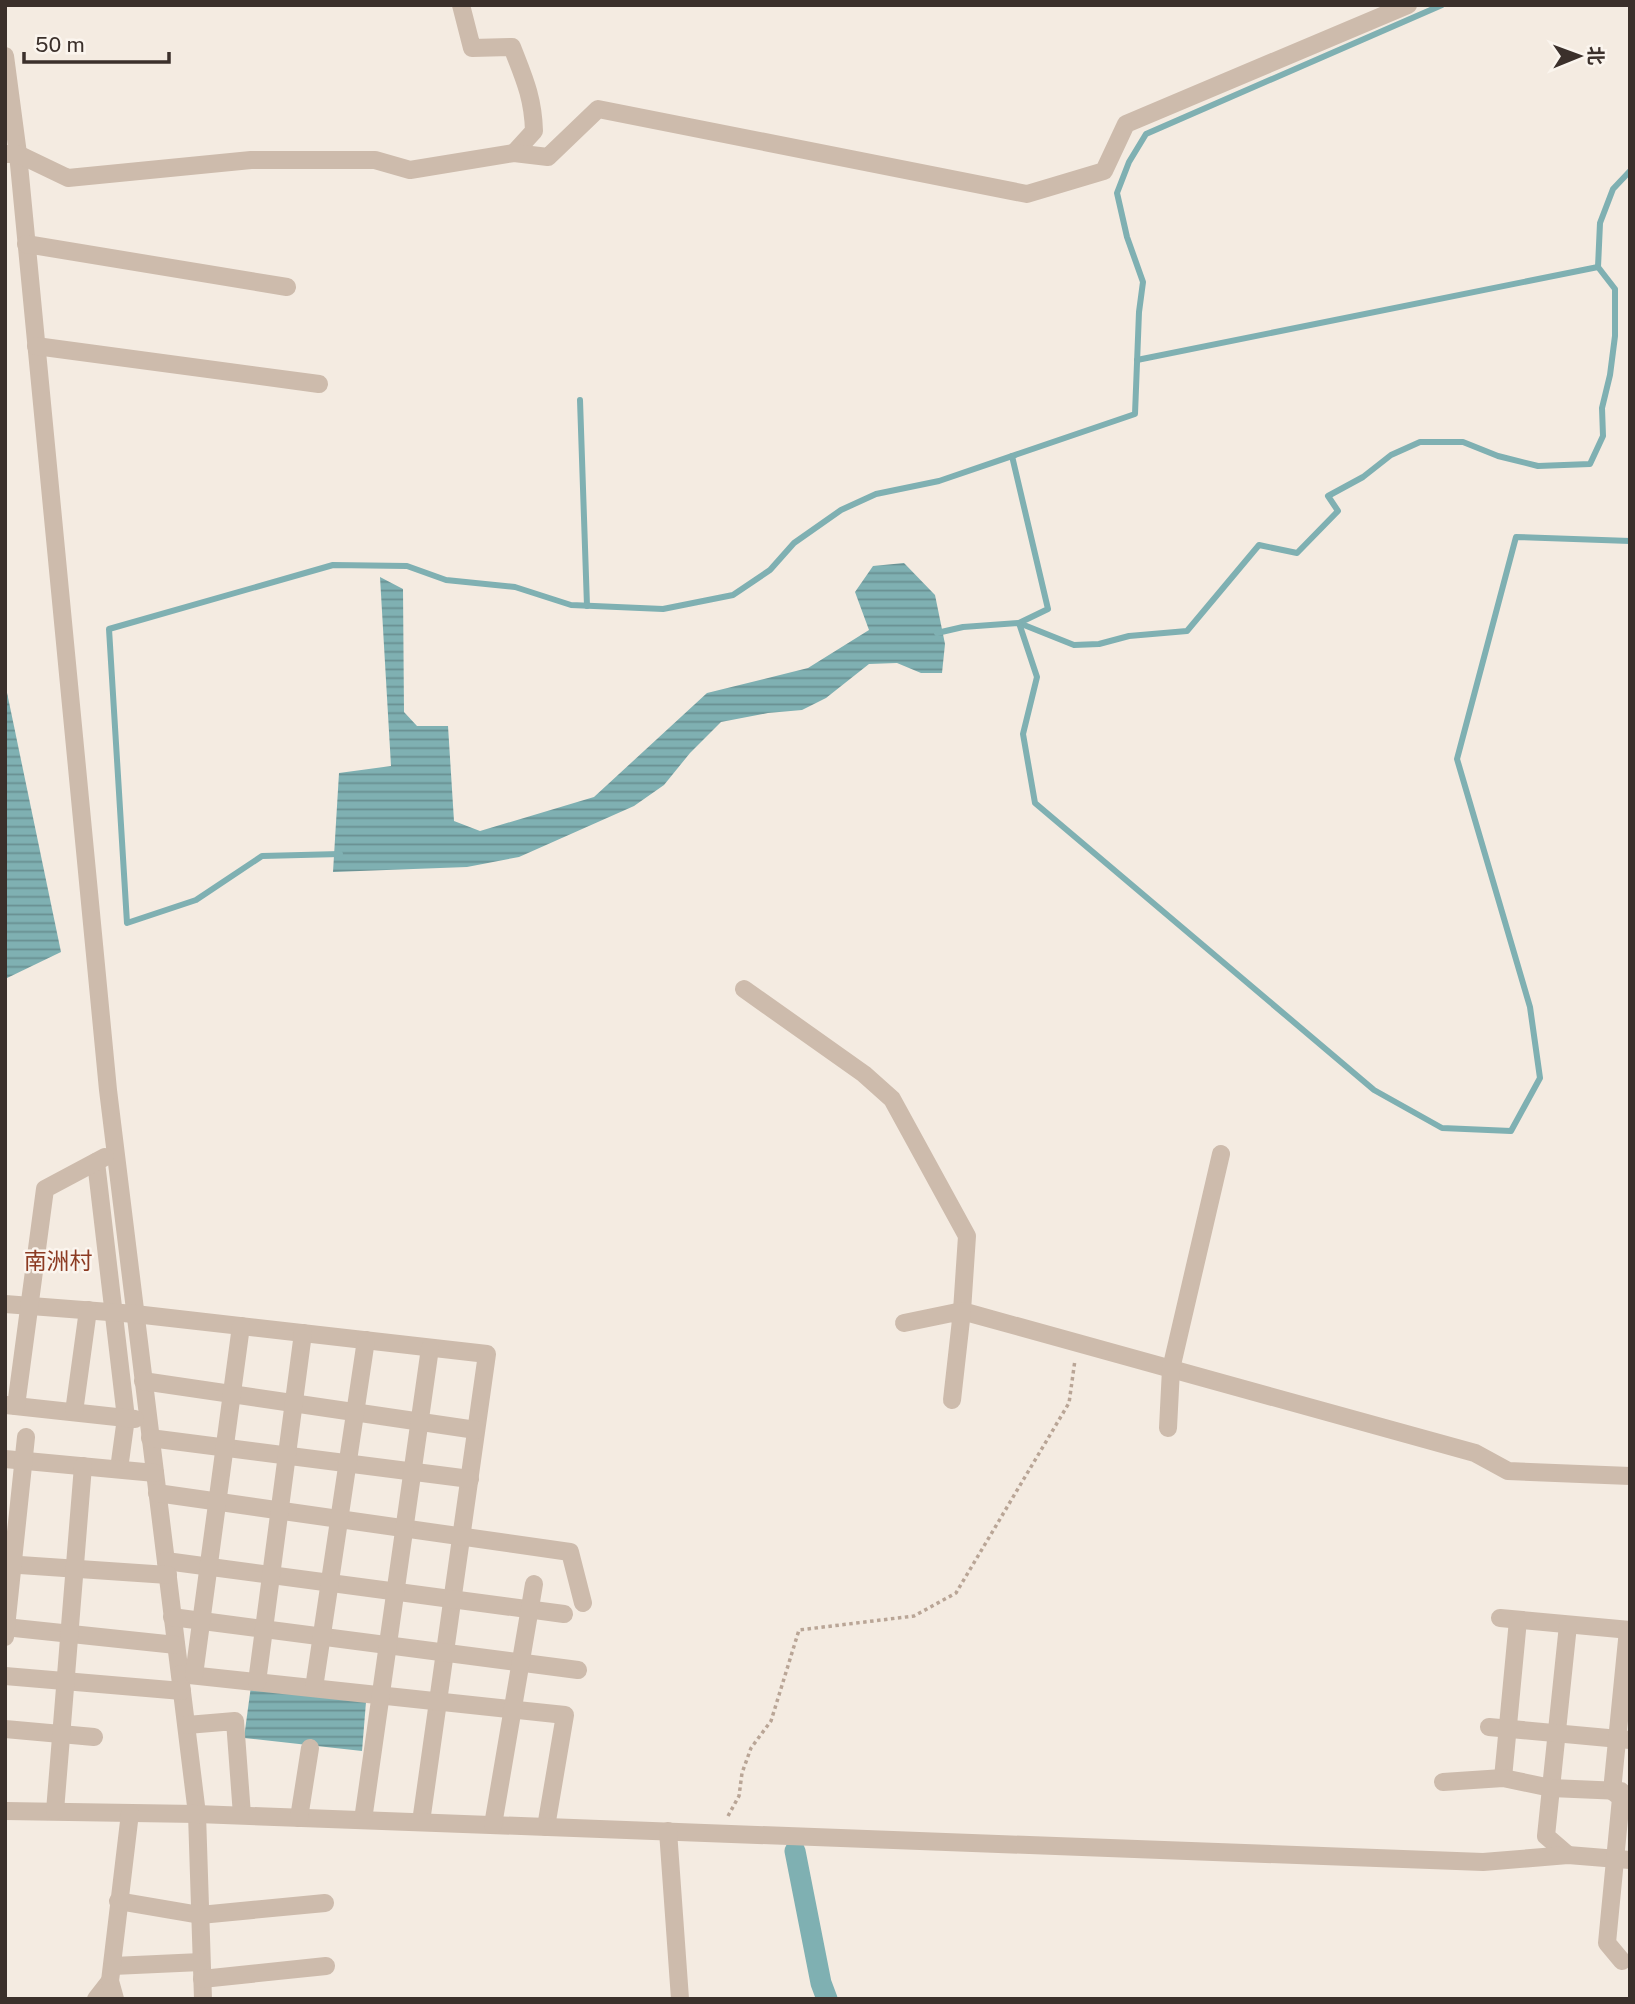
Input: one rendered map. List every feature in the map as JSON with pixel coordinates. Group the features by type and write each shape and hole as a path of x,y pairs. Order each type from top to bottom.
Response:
{"street":[{"path":"461,5 472,48 512,47 524,78 533,104 534,131 514,153"},
{"path":"11,154 68,178 251,160 374,160 410,170 514,153 548,157 598,109 1027,194 1104,171 1126,124 1408,5"},
{"path":"5,56 11,154 26,244 115,1152 172,1617 185,1680 197,1814 203,1999"},
{"path":"26,244 286,287"},
{"path":"36,346 319,384"},
{"path":"744,989 864,1074 892,1099 967,1236 952,1400"},
{"path":"115,1152 45,1189 29,1306 11,1405 126,1418 150,1429 224,1447 470,1479"},
{"path":"1168,1428 1171,1369 1221,1154"},
{"path":"96,1162 126,1418 119,1469"},
{"path":"5,1304 135,1314 487,1354 422,1822"},
{"path":"74,1412 88,1310"},
{"path":"904,1323 962,1311 1475,1453 1508,1471 1630,1476"},
{"path":"185,1680 201,1620 241,1326"},
{"path":"257,1682 303,1333"},
{"path":"314,1688 366,1340"},
{"path":"363,1820 430,1348"},
{"path":"143,1381 476,1430"},
{"path":"5,1637 14,1460 26,1437"},
{"path":"14,1460 155,1472"},
{"path":"55,1811 83,1466"},
{"path":"157,1493 570,1552 583,1603"},
{"path":"9,1564 75,1569 208,1567 564,1614"},
{"path":"493,1825 534,1584"},
{"path":"172,1617 578,1670"},
{"path":"1503,1778 1507,1729 1509,1619 1629,1630 1621,1791 1622,1859 1606,1943 1622,1961"},
{"path":"1568,1625 1546,1836 1568,1855"},
{"path":"6,1628 176,1645"},
{"path":"5,1676 65,1681 257,1682 565,1715 546,1827"},
{"path":"187,1725 235,1721 242,1815"},
{"path":"1489,1727 1624,1739"},
{"path":"5,1729 94,1737"},
{"path":"299,1818 310,1748"},
{"path":"1443,1782 1503,1778 1551,1788 1621,1791"},
{"path":"5,1811 242,1815 1483,1862 1568,1855 1622,1859"},
{"path":"96,1999 112,1982 118,1901 130,1813"},
{"path":"668,1831 680,1999"},
{"path":"118,1901 200,1916 325,1903"},
{"path":"112,1982 202,1970 326,1966"}],"path":[{"path":"719,1833 739,1796 742,1773 751,1748 771,1721 799,1630 914,1616 956,1593 1069,1403 1077,1343"}],"water":[{"path":"904,563 935,595 945,644 942,673 921,673 897,663 869,664 826,698 802,710 721,722 690,753 664,785 634,806 519,857 467,867 333,872 339,773 391,766 380,577 403,589 404,712 417,726 448,726 454,821 480,831 594,797 707,693 808,668 869,630 855,592 873,566"},
{"path":"5,683 61,952 5,979"},
{"path":"251,1686 366,1702 362,1751 244,1738"}],"waterway":[{"path":"340,854 262,856 196,900 127,923 109,629 333,565 407,566 446,580 515,587 571,605 663,609 733,595 770,570 794,543 841,510 876,494 939,481 1135,414 1139,312 1143,282 1127,237 1117,193 1129,162 1146,134 1442,5"},
{"path":"1012,456 1048,609 1019,623 1074,645 1099,644 1129,636 1187,631 1259,545 1297,553 1338,511 1328,496 1363,477 1391,455 1420,442 1463,442 1498,456 1538,466 1590,464 1603,436 1602,408 1615,336 1615,289 1598,267 1600,223 1613,189 1630,171"},
{"path":"1137,360 1598,267"},
{"path":"580,400 587,606"},
{"path":"937,633 963,627 1019,623 1037,677 1023,734 1035,803 1374,1090 1442,1128 1511,1131 1540,1078 1530,1007 1457,759 1516,537 1630,541"},
{"path":"795,1851 821,1983 827,1999"}],"district":[{"name":"南洲村","path":"58,1261"}]}
